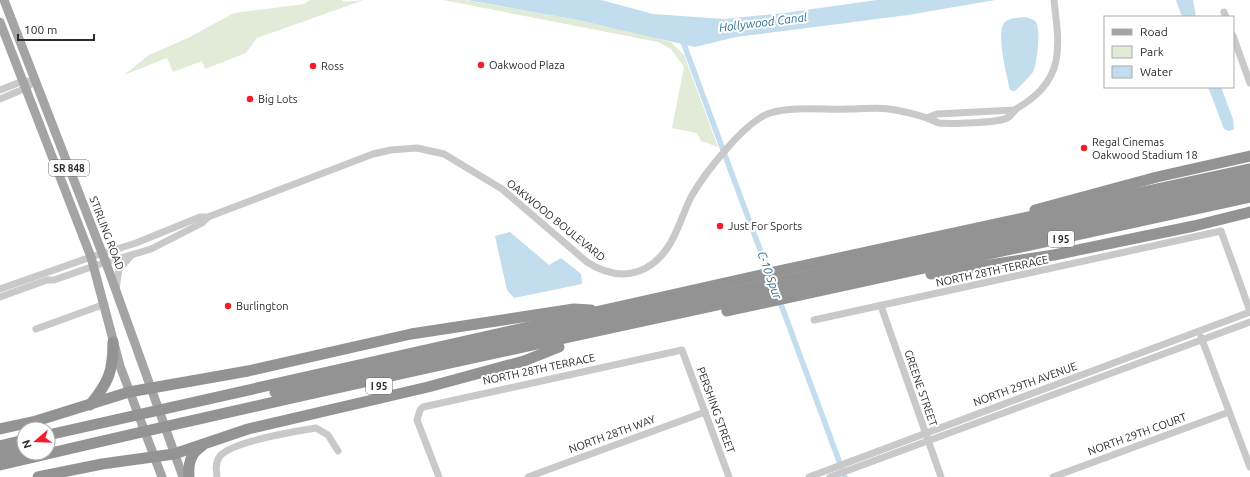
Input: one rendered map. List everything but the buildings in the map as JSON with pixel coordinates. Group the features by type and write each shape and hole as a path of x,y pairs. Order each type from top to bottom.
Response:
{"highway":[{"path":"930,240 1084,196 1250,156"},
{"name":"I 95","path":"56,434 131,429 172,420 606,310 762,290 787,285 930,240 1250,169"},
{"path":"787,285 1250,179"},
{"path":"787,285 1250,189"},
{"name":"I 95","path":"0,470 131,429 560,347 762,290 787,285 871,280 1250,197"},
{"path":"871,280 885,281 1054,254 1194,226 1250,212"},
{"path":"172,420 762,290"},
{"path":"0,429 90,405 129,392 248,371 411,334 574,309 606,310"},
{"path":"90,405 104,387 111,373 114,342"},
{"path":"38,477 102,464 174,454 248,429 428,387 524,362 560,347"},
{"path":"56,441 131,429"},
{"path":"0,465 131,429"},
{"path":"0,446 16,442"},
{"path":"189,477 189,462 194,453 209,442"},
{"path":"0,456 16,451"}],"main road":[{"name":"STIRLING ROAD","path":"4,0 116,290 150,389 183,477"},
{"name":"SR 848","path":"0,22 92,261 129,392 162,477"}],"street":[{"name":"OAKWOOD BOULEVARD","path":"92,261 131,256 174,239 202,223 208,217 373,154 404,148 425,149 444,154 502,189 587,262 600,270 617,275 642,271 655,262 668,247 691,197 728,148 747,126 756,119 770,113 784,111 888,109 927,118 938,123 990,121 1008,118 1014,110 1041,92 1056,63 1058,37 1054,0"},
{"path":"1234,39 1250,83"},
{"path":"0,90 35,81"},
{"path":"0,99 24,84"},
{"name":"OAKWOOD BOULEVARD","path":"104,259 200,216 208,217"},
{"name":"NORTH 28TH TERRACE","path":"814,320 1221,231 1250,311"},
{"path":"116,290 119,269 131,256"},
{"path":"0,289 92,261"},
{"path":"0,297 92,261"},
{"path":"36,329 105,304"},
{"name":"GREENE STREET","path":"881,306 924,433 941,477"},
{"name":"NORTH 29TH AVENUE","path":"830,477 842,469 924,433 1250,311"},
{"name":"NORTH 29TH AVENUE","path":"809,477 842,469 928,442 1250,322"},
{"path":"1199,331 1250,467"},
{"name":"NORTH 28TH TERRACE","path":"439,477 419,426 417,416 420,410 425,406 682,350"},
{"name":"PERSHING STREET","path":"682,350 729,477"},
{"name":"NORTH 28TH WAY","path":"528,477 705,412"},
{"name":"NORTH 29TH COURT","path":"1057,476 1229,412"},
{"path":"217,477 216,463 223,453 254,441 275,436 316,428 328,435 338,451"}],"green space":[{"path":"310,0 342,0 344,2 364,0 257,38 246,53 205,69 202,61 173,72 167,58 124,75 149,55 190,37 234,13 304,4"},
{"path":"443,0 465,0 578,20 647,35 671,42 684,55 718,147 701,141 697,133 672,128 684,67 671,49 658,42"}],"water":[{"name":"Hollywood Canal","path":"467,0 601,0 653,14 724,19 784,13 877,0 995,0 908,15 736,37 695,47 578,20"},
{"path":"1176,0 1193,0 1196,16 1182,16"},
{"path":"1025,17 1035,21 1037,26 1038,47 1036,62 1033,72 1027,80 1015,91 1012,91 1010,90 1003,56 1001,36 1002,29 1006,21 1014,18"},
{"path":"1208,88 1221,88 1233,119 1234,129 1229,131 1224,129"},
{"path":"510,232 549,265 561,258 581,274 582,284 514,298 507,290 495,236"}],"waterway":[{"name":"C-10 Spur","path":"682,39 769,274"},
{"name":"C-10 Spur","path":"779,299 845,477"}],"place":[{"name":"Oakwood Plaza","path":"481,65"},
{"name":"Ross","path":"313,66"},
{"name":"Big Lots","path":"250,99"},
{"name":"Regal Cinemas Oakwood Stadium 18","path":"1084,148"},
{"name":"Just For Sports","path":"720,226"},
{"name":"Burlington","path":"228,306"}]}
